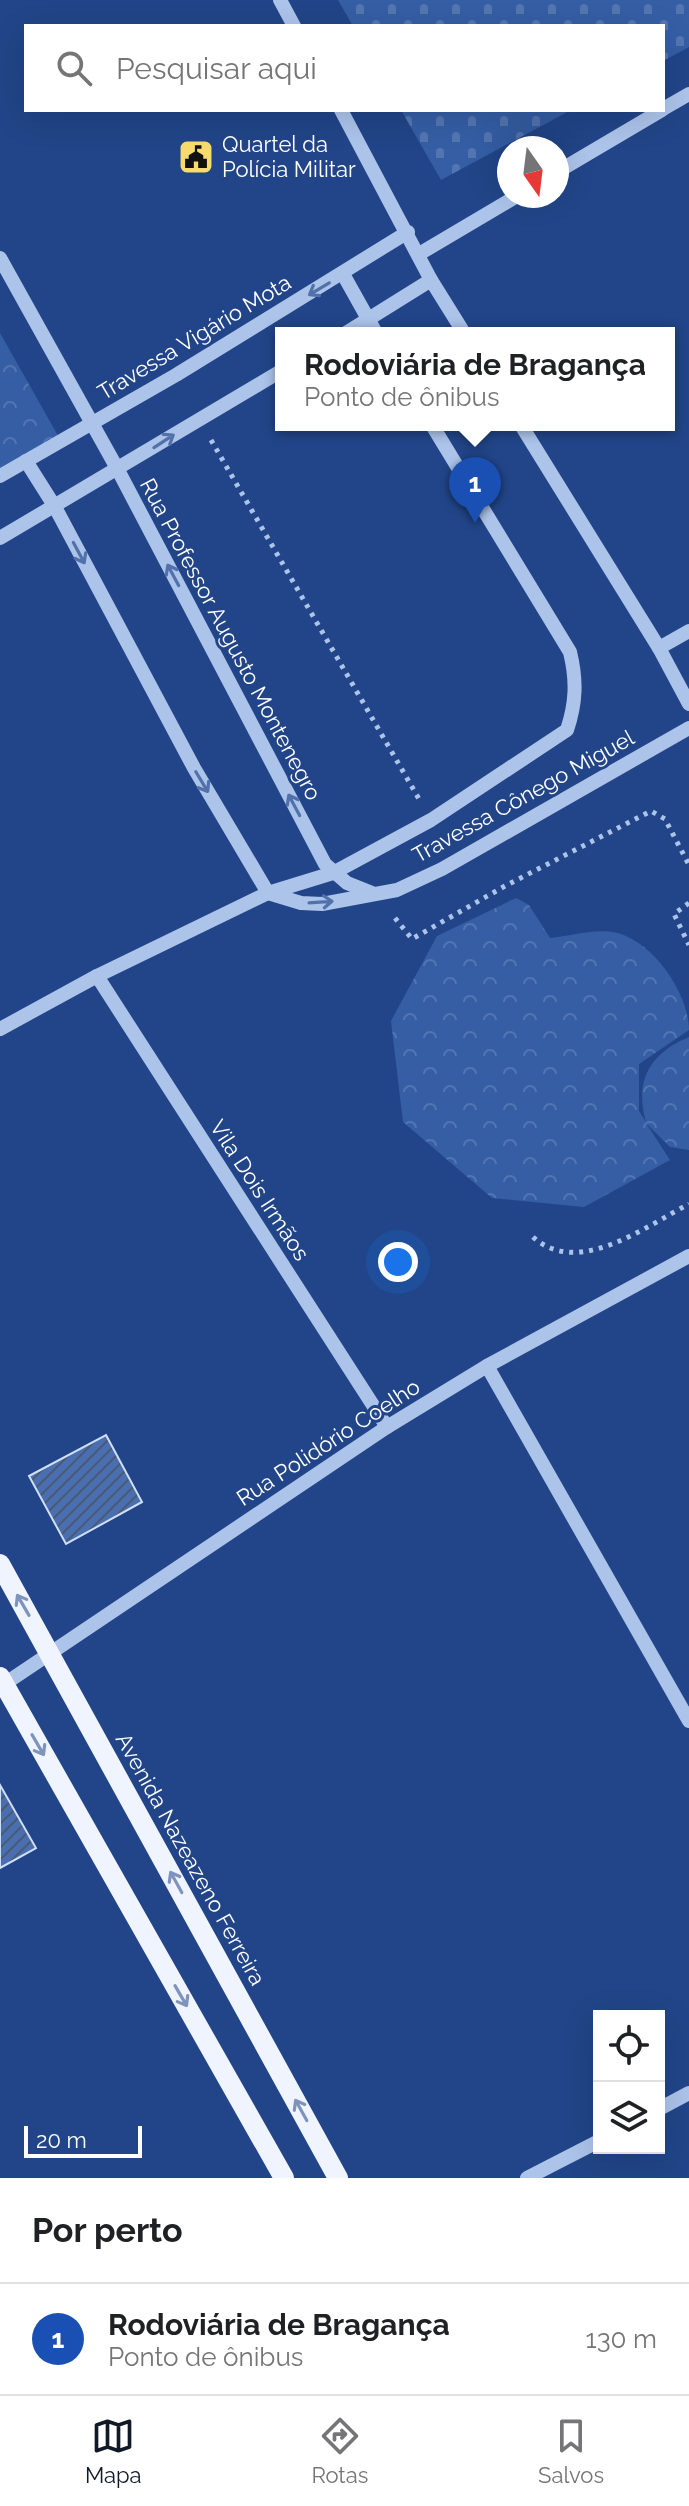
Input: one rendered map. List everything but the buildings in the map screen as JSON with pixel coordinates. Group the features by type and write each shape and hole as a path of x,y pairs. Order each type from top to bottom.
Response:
{"main road":[{"name":"Avenida Nazeazeno Ferreira","path":"0,1564 338,2178"},
{"path":"1,1683 284,2178"}],"street":[{"path":"280,0 293,24"},
{"path":"665,108 689,94"},
{"path":"342,112 431,280 460,327"},
{"path":"569,165 659,112"},
{"path":"419,254 497,208"},
{"name":"Travessa Vigário Mota","path":"0,476 343,274 408,232"},
{"name":"Rua Professor Augusto Montenegro","path":"0,258 118,470 333,873"},
{"path":"343,274 372,326 431,280"},
{"path":"0,538 275,374"},
{"path":"0,1029 97,976 268,893 333,873 431,820 567,730 575,707 576,688 570,652 436,431"},
{"path":"525,431 659,648 689,704"},
{"path":"26,461 55,507 194,768 268,893"},
{"path":"659,648 689,631"},
{"name":"Travessa Cônego Miguel","path":"268,893 301,903 322,904 397,890 442,869 689,728"},
{"path":"333,873 347,883 376,894"},
{"name":"Vila Dois Irmãos","path":"97,976 387,1427"},
{"name":"Rua Polidório Coelho","path":"1,1683 51,1653 387,1427 487,1366 689,1256"},
{"path":"487,1366 689,1721"},
{"path":"665,2106 689,2093"},
{"path":"527,2178 593,2144"}],"path":[{"path":"199,418 431,820"},
{"path":"376,894 412,939 505,886 651,811 665,819 689,865"},
{"path":"689,903 674,914 689,945"},
{"path":"533,1237 542,1245 595,1252 689,1204"}],"green space":[{"path":"338,0 689,0 689,47 665,60 665,24 352,24"},
{"path":"402,112 567,112 523,136 497,136 497,150 441,180"},
{"path":"0,333 61,441 0,475"},
{"path":"516,898 529,905 550,938 606,931 641,945 666,970 683,1000 687,1015 689,1030 639,1064 639,1111 646,1122 642,1094 648,1070 664,1051 689,1037 689,1150 670,1147 646,1123 670,1160 584,1207 492,1198 403,1122 391,1021 437,936"}],"place":[{"name":"Quartel da Polícia Militar","path":"196,157"},
{"name":"Rodoviária de Bragança","path":"475,523"}]}
